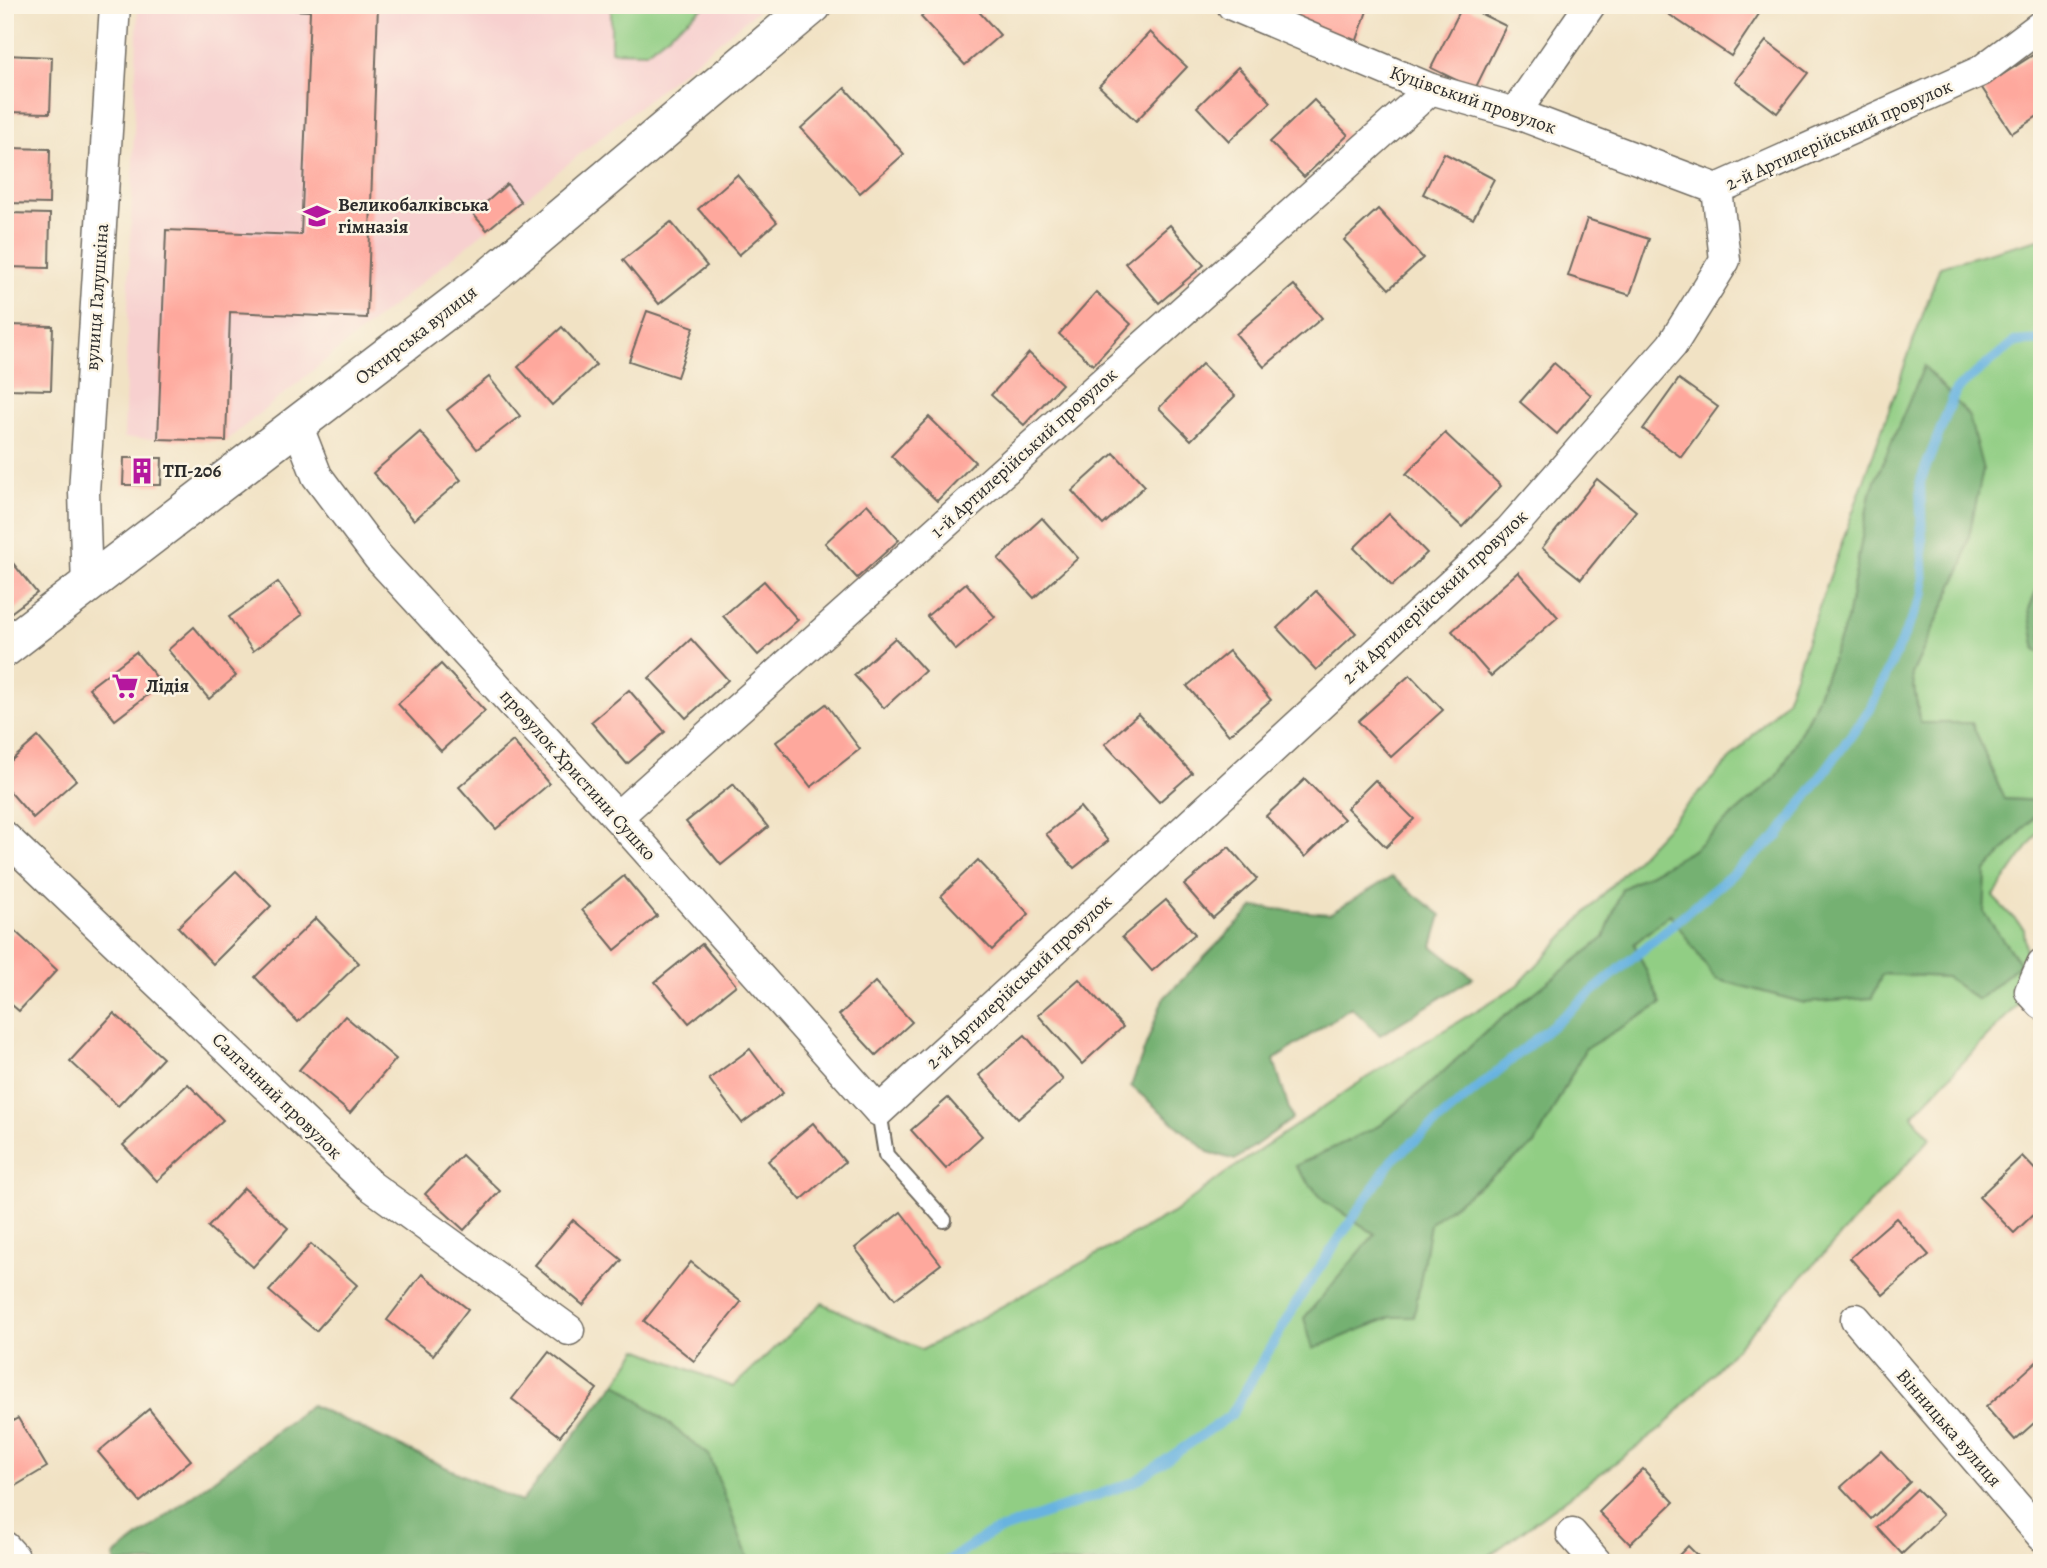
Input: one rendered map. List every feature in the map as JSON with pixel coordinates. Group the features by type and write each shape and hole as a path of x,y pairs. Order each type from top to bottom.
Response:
{"street":[{"name":"вулиця Галушкіна","path":"87,589 85,492 114,5"},
{"name":"Охтирська вулиця","path":"5,648 87,589 485,281 813,5"},
{"name":"Куцівський провулок","path":"1232,5 1432,89 1515,113 1717,189"},
{"path":"1515,113 1590,5"},
{"name":"2-й Артилерійський провулок","path":"879,1111 1509,531 1672,345 1725,260 1717,189 1981,71 2042,25"},
{"name":"1-й Артилерійський провулок","path":"617,817 1432,89"},
{"name":"провулок Христини Сушко","path":"298,427 317,476 378,557 617,817 879,1111"},
{"name":"Салганний провулок","path":"5,837 371,1186 569,1330"},
{"path":"2036,997 2042,964"},
{"name":"Вінницька вулиця","path":"1856,1319 2042,1536"},
{"path":"1572,1534 1597,1563"}],"lane":[{"path":"879,1111 887,1155 944,1220"}],"shaded area":[{"name":"Великобалківська гімназія","path":"138,5 764,5 226,441 124,438"}],"green space":[{"path":"611,5 706,5 646,52 611,51"},
{"path":"2042,238 2042,578 2029,609 2036,651 2042,652 2042,801 2004,799 1972,723 1920,723 1912,674 1963,564 1870,493 1847,620 1811,712 1777,777 1693,850 1622,889 1604,938 1491,1027 1381,1125 1295,1166 1324,1201 1375,1234 1305,1318 1314,1348 1391,1317 1414,1316 1430,1223 1535,1144 1585,1049 1661,1004 1634,944 1670,913 1715,979 1805,1003 1881,974 1946,977 1978,999 2020,964 1984,913 1986,871 2042,808 2042,827 1993,897 2024,929 2027,966 2019,1003 1912,1116 1931,1138 1661,1429 1479,1563 753,1563 748,1558 709,1455 616,1383 638,1349 733,1387 822,1303 922,1350 1173,1213 1223,1175 1366,1078 1518,985 1786,700 1940,266"},
{"path":"1924,366 1969,416 1983,470 1963,564 1912,674 1920,723 1972,723 2004,799 2042,801 2042,808 1986,871 1984,913 2020,964 1978,1000 1946,977 1882,974 1872,998 1805,1003 1715,979 1670,914 1634,944 1661,1004 1585,1049 1535,1144 1430,1223 1414,1317 1391,1317 1313,1349 1304,1318 1375,1234 1324,1201 1295,1166 1381,1125 1491,1027 1604,938 1622,889 1693,850 1777,777 1811,712 1847,620 1870,493"},
{"path":"2042,578 2042,652 2036,651 2029,609"},
{"path":"1392,877 1441,915 1432,946 1473,978 1380,1035 1351,1007 1274,1060 1292,1119 1235,1160 1208,1152 1131,1086 1163,999 1254,907 1329,914"},
{"path":"616,1383 709,1455 752,1563 116,1563 114,1556 311,1405 521,1502"}],"building":[{"path":"208,5 378,5 367,318 230,312 226,441 158,439 166,230 301,235 310,11"},
{"path":"934,5 973,5 1000,35 965,65 921,17"},
{"path":"1299,5 1369,5 1356,43 1293,20"},
{"path":"1463,5 1506,26 1475,89 1431,68"},
{"path":"1655,5 1747,5 1759,14 1731,56"},
{"path":"1150,32 1187,67 1136,121 1099,86"},
{"path":"1766,41 1808,73 1777,113 1735,81"},
{"path":"2042,49 2042,113 2012,133 1982,88"},
{"path":"5,55 52,57 50,113 5,112"},
{"path":"1238,67 1271,102 1229,141 1197,107"},
{"path":"845,88 904,154 860,193 801,128"},
{"path":"1314,100 1348,135 1304,177 1270,142"},
{"path":"8,148 50,149 49,204 7,203"},
{"path":"1444,153 1494,179 1473,219 1423,194"},
{"path":"737,175 777,222 739,255 698,209"},
{"path":"507,184 521,202 487,230 473,214"},
{"path":"1378,209 1423,258 1389,289 1344,240"},
{"path":"7,213 50,214 49,268 6,267"},
{"path":"1587,219 1649,239 1630,295 1568,276"},
{"path":"671,222 707,266 659,304 623,260"},
{"path":"1170,225 1204,265 1159,303 1125,263"},
{"path":"1294,285 1322,318 1264,367 1236,334"},
{"path":"1096,292 1131,324 1093,365 1059,334"},
{"path":"647,311 694,327 677,377 629,361"},
{"path":"5,325 53,326 51,390 5,389"},
{"path":"562,327 596,365 552,405 518,367"},
{"path":"1029,353 1062,384 1024,425 991,395"},
{"path":"1554,363 1591,395 1557,434 1520,402"},
{"path":"1202,364 1235,396 1191,440 1159,408"},
{"path":"489,377 520,416 477,449 447,410"},
{"path":"1679,379 1718,407 1681,457 1643,429"},
{"path":"929,417 975,462 937,501 891,456"},
{"path":"420,432 461,480 414,520 373,473"},
{"path":"1445,433 1501,486 1462,527 1406,474"},
{"path":"1114,453 1145,486 1103,525 1072,491"},
{"name":"ТП-206","path":"124,458 162,458 161,485 123,485"},
{"path":"1597,479 1636,511 1581,579 1542,548"},
{"path":"867,504 899,540 857,578 825,543"},
{"path":"1389,514 1427,553 1392,586 1354,548"},
{"path":"1042,518 1078,558 1034,598 998,559"},
{"path":"12,562 37,593 5,617 5,567"},
{"path":"1518,572 1558,617 1491,676 1452,631"},
{"path":"764,581 798,620 758,655 723,616"},
{"path":"278,582 302,615 253,651 229,617"},
{"path":"966,583 995,617 956,650 927,616"},
{"path":"1316,591 1356,633 1316,670 1277,628"},
{"path":"194,627 236,676 209,699 168,650"},
{"path":"895,638 925,671 884,708 854,675"},
{"path":"691,639 728,680 686,718 649,678"},
{"path":"1229,651 1271,700 1229,735 1187,686"},
{"name":"Лідія","path":"136,652 162,684 115,720 89,688"},
{"path":"441,664 485,711 441,751 398,704"},
{"path":"1410,675 1443,710 1391,757 1358,721"},
{"path":"629,690 665,732 627,764 591,722"},
{"path":"826,704 860,749 811,787 776,742"},
{"path":"1138,714 1192,773 1159,802 1105,744"},
{"path":"38,737 76,780 33,818 5,786 5,766"},
{"path":"513,741 549,784 496,829 459,787"},
{"path":"1305,779 1344,819 1305,857 1266,816"},
{"path":"1375,780 1414,819 1386,847 1347,808"},
{"path":"733,784 768,827 721,865 686,822"},
{"path":"1080,807 1108,841 1074,868 1046,834"},
{"path":"1229,847 1257,879 1213,918 1184,885"},
{"path":"978,860 1029,914 992,950 941,896"},
{"path":"236,871 271,906 213,964 178,927"},
{"path":"624,876 657,916 615,950 582,910"},
{"path":"1166,900 1195,934 1152,971 1122,937"},
{"path":"316,918 359,963 298,1022 255,977"},
{"path":"15,931 57,970 19,1011 5,999 5,942"},
{"path":"702,944 736,985 689,1023 655,982"},
{"path":"1079,979 1123,1027 1082,1064 1038,1015"},
{"path":"875,982 912,1022 876,1055 839,1015"},
{"path":"114,1013 163,1058 118,1106 70,1061"},
{"path":"345,1016 396,1059 350,1113 299,1070"},
{"path":"1025,1035 1063,1080 1018,1119 979,1075"},
{"path":"750,1049 783,1093 742,1123 709,1079"},
{"path":"188,1084 223,1120 157,1181 123,1145"},
{"path":"948,1098 982,1136 946,1169 911,1130"},
{"path":"813,1123 845,1162 801,1200 768,1161"},
{"path":"462,1155 500,1191 464,1230 425,1194"},
{"path":"2022,1156 2042,1177 2042,1206 2014,1233 1979,1197"},
{"path":"244,1188 288,1228 253,1267 208,1227"},
{"path":"901,1212 941,1264 895,1299 855,1248"},
{"path":"1896,1218 1929,1255 1883,1295 1850,1258"},
{"path":"573,1220 622,1260 583,1305 535,1265"},
{"path":"311,1244 357,1285 316,1331 269,1291"},
{"path":"691,1262 741,1302 694,1361 644,1321"},
{"path":"422,1274 468,1309 433,1355 387,1320"},
{"path":"549,1352 597,1389 560,1436 512,1399"},
{"path":"2042,1357 2042,1416 2015,1440 1986,1407"},
{"path":"149,1409 191,1460 140,1502 98,1452"},
{"path":"18,1418 47,1467 5,1492 5,1425"},
{"path":"1881,1451 1910,1482 1871,1519 1841,1487"},
{"path":"1643,1469 1674,1502 1630,1544 1599,1512"},
{"path":"1917,1489 1943,1515 1902,1554 1877,1527"},
{"path":"1688,1546 1705,1563 1671,1563"}],"waterway":[{"path":"945,1563 989,1534 1134,1482 1231,1415 1300,1297 1392,1160 1778,836 1870,709 1924,593 1920,482 1956,390 2014,342 2042,340"}],"place":[{"name":"Великобалківська гімназія","path":"317,216"},
{"name":"ТП-206","path":"142,471"},
{"name":"Лідія","path":"125,686"}]}
